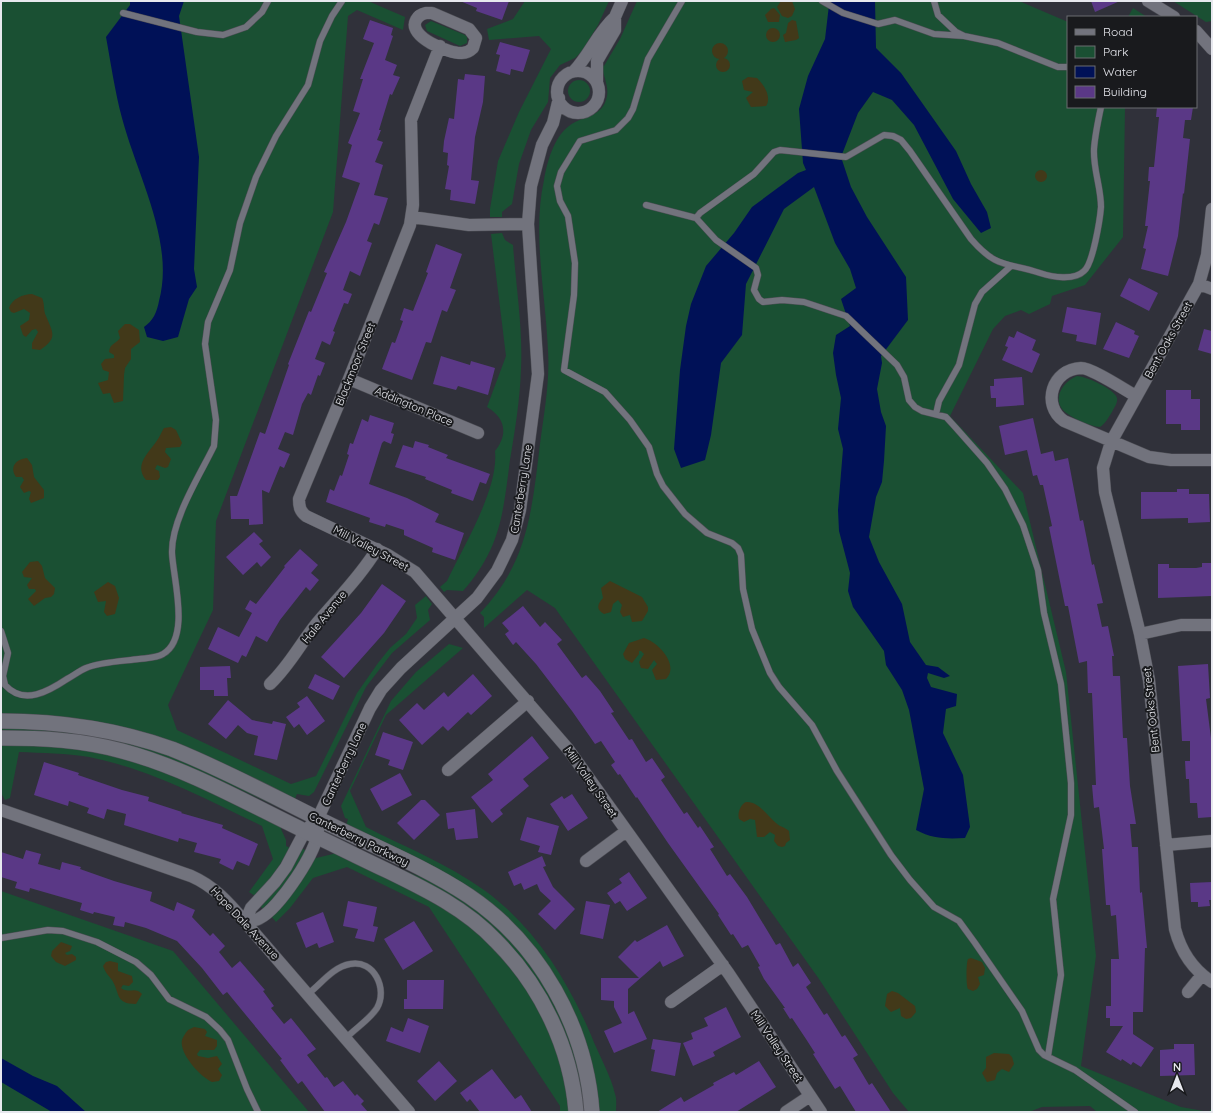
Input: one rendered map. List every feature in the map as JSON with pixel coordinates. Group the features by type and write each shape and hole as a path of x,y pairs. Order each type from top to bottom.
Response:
{"street":[{"name":"Canterberry Lane","path":"553,123 592,107 596,102 599,89 597,83 597,61 615,30 615,17 622,1"},
{"path":"1148,1 1172,16"},
{"path":"432,14 466,27 472,31 476,38 473,48 465,53 457,53 440,46 422,39 416,32 415,24 420,15 432,14"},
{"name":"Canterberry Lane","path":"245,922 251,908 275,882 312,834 318,818 370,708 381,690 401,668 477,598 495,575 508,551 518,522 538,374 528,224 531,186 542,145 553,123 559,98 559,84 565,76 574,71 587,56 606,25 615,17"},
{"path":"1197,32 1211,44"},
{"name":"Blackmoor Street","path":"301,512 299,500 349,380 412,217 411,120 440,46"},
{"path":"574,71 588,73 597,83"},
{"path":"559,98 567,109 580,112"},
{"name":"Bent Oaks Street","path":"1212,209 1210,238 1199,284 1111,442 1105,459 1104,482 1140,634 1148,680 1175,929 1184,952 1202,975 1212,982"},
{"path":"412,217 469,225 528,224"},
{"path":"1199,284 1212,289"},
{"path":"1136,396 1084,368 1065,373 1054,386 1051,397 1055,413 1061,419 1111,442 1154,458 1212,460"},
{"name":"Addington Place","path":"349,380 478,433"},
{"name":"Mill Valley Street","path":"301,512 377,550 415,572 528,701 568,749 626,832 723,965 821,1112"},
{"name":"Hale Avenue","path":"270,684 289,664 314,627 360,575 377,550"},
{"path":"1140,634 1181,625 1212,625"},
{"path":"448,770 528,701"},
{"name":"Canterberry Parkway","path":"1,721 40,721 79,725 149,741 195,759 452,885 485,908 514,935 546,975 568,1018 583,1061 590,1090 592,1112"},
{"name":"Canterberry Parkway","path":"1,738 68,741 102,746 146,758 188,775 443,899 471,918 496,940 528,980 549,1016 566,1061 576,1112"},
{"name":"Hope Dale Avenue","path":"1,810 199,879 218,892 409,1112"},
{"path":"586,861 626,832"},
{"path":"1166,845 1212,841"},
{"path":"671,1002 723,965"},
{"path":"1188,992 1202,975"},
{"path":"786,1112 810,1096"}],"lane":[{"path":"123,13 210,34 231,34 246,27 257,18 268,1"},
{"path":"1,633 8,652 4,676 5,685 14,692 27,695 45,693 91,666 159,655 170,648 177,634 179,616 172,552 174,534 181,513 214,446 216,435 216,420 205,344 208,322 230,270 244,212 256,177 276,136 308,84 320,41 332,16 342,1"},
{"path":"682,1 648,59 633,109 628,118 616,130 580,141 559,177 557,191 560,202 568,216 575,263 574,295 564,370 605,392 630,420 649,447 657,474 663,486 685,514 707,533 732,543 738,548 741,555 743,589 752,629 770,673 779,687 815,729 837,771 891,855 928,902 959,921 1008,994 1018,1005 1039,1050 1075,1070 1135,1112"},
{"path":"822,1 843,13 878,24 895,20 934,34 964,36 998,43 1058,67 1067,67"},
{"path":"934,1 938,15 956,32 964,36"},
{"path":"696,218 700,213 754,174 774,152 780,150 799,150 844,157 852,154 866,144 884,135 893,136 901,140 910,151 958,222 981,251 1000,264 1030,269 1051,276 1070,276 1085,271 1093,250 1101,207 1094,149 1101,108"},
{"path":"646,205 696,218 723,245 756,268 758,275 754,290 759,299 763,302 782,300 804,302 846,316 901,371 910,400 914,407 922,411 946,417 987,463 1015,505 1038,570 1044,612 1061,684 1072,800 1064,854 1053,899 1061,975 1048,1056"},
{"path":"936,414 939,401 959,365 975,304 982,292 1011,266"},
{"path":"1,938 48,930 63,930 97,942 136,962 151,975 168,999 206,1017 220,1030 228,1040 247,1089 258,1112"},
{"path":"308,994 334,971 349,964 363,965 377,976 382,989 378,1006 346,1038"}],"green space":[{"path":"1,1 368,1 405,17 403,30 357,10 348,16 333,212 216,521 213,610 168,705 177,730 291,784 316,776 357,693 390,648 406,634 417,618 415,605 426,596 432,604 428,610 430,620 392,653 366,687 314,792 309,796 297,794 294,801 189,751 1,716"},
{"path":"525,1 609,1 598,25 582,51 575,58 560,65 550,78 548,102 531,130 519,164 512,204 502,212 502,217 490,217 498,161 519,112 551,49 539,36 489,40 487,29 513,19"},
{"path":"637,1 1019,1 1067,22 1067,108 1125,108 1123,237 1085,285 1052,296 1050,304 1029,314 1021,310 1005,316 993,329 950,416 1023,493 1066,672 1096,956 1081,1066 1181,1107 1209,1112 1097,1112 1090,1106 1042,1107 1029,1112 909,1112 893,1093 819,979 555,608 527,590 484,628 484,617 480,613 496,594 518,555 525,534 534,491 548,374 547,330 539,243 541,201 547,166 555,143 564,131 574,122 597,112 605,103 607,89 601,64 604,66 620,39"},
{"path":"1173,1 1212,1 1212,21 1206,22"},
{"path":"1133,8 1145,16 1129,16"},
{"path":"431,21 465,35 467,37 467,43 460,46 427,31 425,25"},
{"path":"575,80 583,80 590,87 590,95 583,102 575,102 568,95 568,87"},
{"path":"502,233 505,240 513,245 520,323 521,354 518,404 505,497 493,545 476,575 463,591 447,590 444,592 440,587 447,581 486,500 495,466 495,451 502,439 503,433 503,427 498,416 487,407 506,356 491,234"},
{"path":"1077,376 1106,387 1115,394 1117,398 1112,412 1100,427 1088,424 1068,414 1060,404 1059,399 1062,388 1071,379"},
{"path":"449,644 463,648 386,715 350,791 366,827 456,872 484,890 502,904 534,937 560,974 582,1014 611,1080 616,1098 616,1112 597,1112 593,1080 525,940 346,826 348,819 345,818 341,806 391,701 416,672"},
{"path":"1,726 115,737 195,765 295,815 211,776 181,765 1,733"},
{"path":"1,742 83,748 164,770 283,825 281,829 286,840 286,846 290,848 273,876 255,896 249,892 273,859 262,826 199,795 134,769 89,757 54,753 19,752 10,798 5,800 1,793"},
{"path":"302,848 306,851 297,867 270,903 263,909 260,906"},
{"path":"335,851 458,914 511,964 545,1018 565,1077 570,1112 560,1112 560,1106 429,907 347,867 313,878 290,908 276,922 270,915 312,859 333,854"},
{"path":"390,865 441,885 494,922 537,972 572,1040 587,1112 582,1112 519,960"},
{"path":"1,891 173,951 309,1112 1,1112"}],"sand":[{"path":"781,1 792,1 795,9 792,16 788,18 782,16 777,7"},
{"path":"774,8 780,15 779,22 768,22 765,15"},
{"path":"792,20 796,21 799,38 785,42 783,35 786,33 788,23"},
{"path":"773,28 778,30 780,35 778,40 773,42 768,40 766,35 768,30"},
{"path":"720,43 727,48 728,51 723,58 720,59 713,54 712,51 717,44"},
{"path":"720,58 726,58 730,62 730,68 726,72 720,72 716,68 716,62"},
{"path":"748,77 757,78 765,88 768,95 768,102 766,106 751,107 746,98 753,92 744,90 742,81"},
{"path":"1039,170 1043,170 1047,176 1043,182 1039,182 1035,178 1035,174"},
{"path":"32,294 42,298 45,314 52,331 52,338 50,342 40,350 32,349 32,343 38,332 36,329 32,330 26,337 23,335 20,326 29,320 30,313 24,309 14,313 11,312 9,308 10,305 18,298"},
{"path":"125,324 130,324 139,330 140,342 131,349 131,359 125,368 123,401 114,403 110,393 103,394 98,383 108,380 109,372 103,370 101,364 105,359 114,358 114,355 109,352 112,345 120,338 118,331"},
{"path":"171,427 176,430 182,443 180,447 166,448 165,452 171,459 168,467 165,468 157,465 155,469 159,471 160,477 158,480 146,480 141,470 143,460 164,428"},
{"path":"27,458 32,465 34,477 44,490 44,498 31,503 29,499 31,492 29,491 24,493 20,487 24,480 22,477 16,477 13,470 17,462"},
{"path":"38,561 42,566 45,578 55,588 54,594 51,597 45,598 34,606 28,599 36,591 35,589 29,589 27,585 32,578 24,577 22,572 30,562"},
{"path":"610,581 642,597 648,607 648,611 642,621 632,622 630,615 623,617 620,612 622,605 618,600 613,604 611,612 604,614 599,610 598,606 603,598 601,588"},
{"path":"108,582 115,586 119,598 115,614 107,616 104,612 106,601 98,602 94,592"},
{"path":"644,638 650,640 666,655 669,661 670,673 666,679 656,680 652,670 657,664 654,660 648,669 641,668 639,662 644,654 641,651 639,651 639,654 632,663 625,659 623,654 629,643"},
{"path":"746,802 755,804 778,824 789,831 790,840 785,846 778,846 774,841 775,835 770,832 764,837 757,837 755,820 750,819 744,822 739,819 740,809"},
{"path":"61,942 72,946 70,951 65,953 67,955 72,954 76,957 76,960 65,966 56,962 51,956 52,951"},
{"path":"971,958 982,962 985,968 984,975 978,977 980,984 977,989 973,991 967,987 967,961"},
{"path":"110,961 118,963 118,971 132,976 133,982 129,986 123,985 121,988 124,990 135,990 142,994 136,1004 129,1004 121,1000 119,997 112,980 103,966 106,962"},
{"path":"892,991 898,993 915,1006 916,1012 911,1018 906,1019 901,1016 900,1008 891,1012 885,1006 887,994"},
{"path":"194,1027 205,1029 207,1032 205,1036 217,1040 217,1046 214,1050 200,1050 197,1054 198,1056 208,1058 217,1056 222,1064 218,1069 222,1075 219,1081 212,1082 202,1075 187,1058 184,1052 182,1039 188,1030"},
{"path":"994,1053 1009,1054 1012,1057 1014,1064 1009,1072 1002,1069 997,1073 995,1080 987,1082 982,1073 986,1068 986,1057"}],"water":[{"path":"130,1 184,1 179,16 199,157 194,269 197,287 189,299 178,337 163,341 147,337 144,327 152,319 158,305 163,279 162,256 152,209 122,118 106,37 130,5"},
{"path":"826,1 875,1 876,48 901,73 956,151 971,184 987,212 991,228 981,233 953,199 914,125 892,100 873,92 858,113 841,157 851,187 867,217 906,277 908,320 881,356 882,363 877,389 881,412 886,426 884,461 882,482 876,497 869,537 879,562 902,604 910,642 926,665 938,667 950,676 944,678 928,673 927,678 931,687 957,694 956,706 946,709 943,733 963,775 970,827 965,838 940,838 916,830 924,789 909,710 902,690 886,665 884,651 853,607 848,591 850,573 839,531 838,510 843,449 838,429 841,398 833,353 836,335 850,326 841,299 856,288 850,269 835,243 814,187 784,209 746,284 742,335 721,363 711,435 705,460 681,468 674,449 680,370 686,326 691,304 706,266 734,233 752,207 798,173 806,170 803,163 799,109 808,76 825,39 829,5"},
{"path":"1,1058 33,1076 57,1086 86,1112 52,1112 1,1082"}],"building":[{"path":"460,1 509,1 502,20 476,11 477,8"},
{"path":"1091,1 1120,1 1095,12"},
{"path":"370,20 393,28 391,35 393,36 385,60 397,65 393,75 400,77 392,95 390,94 377,140 383,142 375,162 383,165 374,195 388,198 379,225 374,223 367,241 372,243 360,276 350,271 343,290 352,294 348,304 344,303 333,331 335,332 330,345 322,341 315,359 325,363 320,376 318,375 311,395 308,393 302,404 293,435 285,432 278,449 290,454 284,468 280,466 269,493 262,490 263,524 249,525 249,519 231,519 230,496 237,496 260,432 265,434 289,365 288,364 309,311 311,312 327,273 324,272 346,222 360,183 342,177 352,145 348,143 360,113 353,111 363,79 360,79 374,43 363,39"},
{"path":"500,42 530,50 523,72 511,69 510,75 496,71 500,55 496,54"},
{"path":"465,74 485,76 483,102 475,137 471,180 479,181 475,204 450,200 451,190 445,189 449,166 447,165 448,153 443,152 444,141 449,118 454,119 458,79 464,80"},
{"path":"1157,108 1193,108 1191,120 1185,120 1183,138 1190,139 1178,236 1168,276 1141,269 1146,249 1143,248 1148,226 1145,226 1150,181 1148,181 1149,167 1154,167 1159,117 1156,117"},
{"path":"436,244 462,254 450,288 456,290 447,312 442,310 431,343 426,342 412,380 382,369 392,342 395,343 403,321 400,320 404,308 413,311 428,273 426,272"},
{"path":"1129,278 1158,293 1149,311 1120,296"},
{"path":"1067,307 1101,313 1096,345 1076,341 1077,335 1062,332"},
{"path":"1116,322 1135,331 1134,334 1139,336 1129,358 1103,349"},
{"path":"1204,329 1212,331 1212,354 1198,350"},
{"path":"1017,331 1036,340 1032,350 1040,354 1032,373 1002,360 1008,347 1005,346 1009,336 1014,338"},
{"path":"441,356 470,365 471,361 495,368 488,395 458,386 456,390 433,384"},
{"path":"1022,377 1024,405 996,407 996,398 991,398 990,386 994,386 994,379"},
{"path":"1166,390 1191,390 1191,399 1200,399 1200,430 1181,430 1181,424 1166,424"},
{"path":"370,415 394,423 391,433 394,434 391,444 384,441 382,443 369,484 407,498 439,514 435,522 464,533 455,560 432,552 433,548 404,535 404,530 386,524 385,527 369,522 370,518 326,502 330,489 334,491 340,475 342,476 349,455 347,454 350,443 353,444 362,419 368,422"},
{"path":"1033,418 1041,454 1053,451 1055,461 1068,458 1080,521 1083,520 1092,565 1094,564 1103,603 1097,604 1102,627 1108,626 1114,656 1112,656 1113,676 1120,676 1123,738 1127,738 1130,786 1136,824 1130,824 1132,847 1138,847 1140,893 1142,892 1147,948 1145,948 1143,1012 1133,1012 1133,1034 1154,1048 1141,1067 1133,1062 1131,1065 1122,1059 1121,1061 1106,1052 1123,1026 1110,1026 1110,1018 1106,1018 1106,1006 1111,1006 1111,959 1119,959 1116,915 1111,916 1110,905 1106,905 1102,849 1104,849 1099,807 1094,808 1092,785 1096,785 1092,693 1088,693 1087,661 1079,663 1068,606 1065,606 1049,527 1052,526 1043,485 1040,485 1037,475 1033,476 1027,450 1005,455 999,426"},
{"path":"415,441 429,445 428,447 448,455 446,458 490,474 486,484 480,482 473,501 451,493 452,490 425,479 426,477 395,467 403,445 413,448"},
{"path":"1177,489 1189,489 1189,494 1209,494 1210,522 1188,523 1188,518 1141,519 1141,492 1177,492"},
{"path":"254,532 263,541 259,544 271,557 261,567 257,562 243,575 226,557"},
{"path":"300,549 318,565 311,573 319,580 310,591 306,587 280,620 267,642 256,636 246,657 242,655 238,663 208,649 218,627 239,637 252,613 245,609 250,600 256,604 285,567 284,566"},
{"path":"1202,563 1212,563 1212,596 1158,598 1158,564 1169,564 1169,568 1196,568 1202,567"},
{"path":"382,584 406,601 384,633 344,678 321,657 361,613"},
{"path":"523,606 540,627 545,622 562,640 557,644 582,678 586,675 600,691 614,712 611,713 629,740 632,739 646,762 652,758 665,777 661,780 684,814 687,812 698,828 700,826 714,847 710,849 727,876 730,874 747,897 776,945 780,943 793,967 798,963 811,983 806,987 824,1015 827,1013 842,1037 845,1035 858,1055 853,1058 869,1085 872,1083 891,1112 856,1112 840,1086 835,1089 813,1054 815,1053 806,1039 792,1018 790,1019 783,1008 785,1008 764,979 758,967 760,966 748,945 742,948 733,934 731,935 718,915 719,914 637,797 636,798 620,774 618,775 611,765 615,762 601,741 595,744 536,664 516,642 513,645 505,634 509,631 502,623"},
{"path":"1208,664 1210,698 1206,699 1212,746 1212,817 1198,818 1197,803 1190,803 1189,779 1186,779 1185,761 1190,761 1190,741 1182,741 1178,666"},
{"path":"230,666 231,678 227,678 228,696 214,696 214,690 200,690 200,667"},
{"path":"315,674 340,686 333,700 308,688"},
{"path":"473,674 492,696 471,715 468,712 448,731 443,726 422,745 399,720 417,703 424,710 444,692 448,697"},
{"path":"307,696 325,721 307,735 299,724 294,728 286,717 300,707 297,703"},
{"path":"228,700 252,720 272,724 273,721 286,724 277,760 254,755 258,736 247,733 238,725 226,739 208,724"},
{"path":"383,732 413,742 403,770 388,765 390,760 375,755"},
{"path":"532,736 549,758 523,779 529,786 500,810 503,814 492,823 471,797 493,780 488,774"},
{"path":"44,762 79,773 78,775 122,790 149,797 148,801 182,812 181,813 223,825 222,828 258,844 249,866 237,861 233,870 219,863 221,859 194,852 197,843 179,838 178,842 124,825 126,814 107,809 104,819 87,813 89,808 69,801 68,806 34,795"},
{"path":"400,773 412,795 382,811 370,789"},
{"path":"572,794 588,818 568,831 550,804 562,796 564,799"},
{"path":"421,800 425,800 440,815 414,840 397,823"},
{"path":"475,809 478,838 456,840 454,828 448,829 446,813"},
{"path":"527,817 559,826 551,855 538,852 540,846 520,840"},
{"path":"26,850 41,854 38,864 60,870 62,862 81,867 80,869 114,881 152,892 150,901 174,911 177,902 195,910 192,917 210,936 213,933 225,946 219,952 232,968 240,961 265,990 263,991 274,1006 271,1008 284,1024 291,1018 316,1049 307,1055 325,1078 327,1077 334,1087 343,1081 355,1096 357,1094 364,1101 361,1104 368,1112 325,1112 302,1081 298,1084 280,1060 282,1059 227,992 223,995 202,968 177,941 146,928 125,922 124,927 113,925 115,917 94,912 93,914 80,910 82,903 30,888 29,892 15,888 17,882 1,877 1,852 23,859"},
{"path":"542,856 546,866 543,867 553,887 575,909 555,930 538,914 551,901 540,891 537,884 524,890 521,883 514,886 508,872"},
{"path":"629,872 647,898 627,911 620,901 615,904 607,893 622,883 619,879"},
{"path":"1212,882 1212,900 1209,900 1210,906 1198,907 1198,902 1191,902 1190,883"},
{"path":"348,901 377,907 373,926 378,927 374,942 355,938 358,929 343,926"},
{"path":"586,901 610,905 603,939 580,934"},
{"path":"323,912 334,942 319,948 317,943 306,948 296,923"},
{"path":"414,921 433,951 403,970 384,939"},
{"path":"667,925 684,956 663,967 660,961 628,989 628,1014 634,1011 647,1039 614,1053 604,1031 622,1023 614,1007 614,1001 601,1000 601,978 639,978 618,957 635,940 637,942"},
{"path":"407,980 444,980 443,1009 404,1009 404,999 407,999"},
{"path":"726,1007 741,1037 713,1052 715,1056 693,1066 683,1043 693,1039 691,1033 708,1026 704,1018"},
{"path":"408,1018 429,1026 420,1053 386,1041 391,1027 403,1032"},
{"path":"653,1039 681,1043 675,1076 651,1071 655,1050 651,1049"},
{"path":"1174,1044 1194,1044 1195,1075 1160,1076 1160,1050 1174,1049"},
{"path":"439,1061 457,1081 435,1101 417,1081"},
{"path":"759,1061 776,1087 736,1112 657,1112 681,1097 684,1102 714,1085 713,1083 734,1072 736,1075"},
{"path":"492,1069 515,1099 521,1095 532,1112 480,1112 470,1099 467,1102 460,1093"}]}
